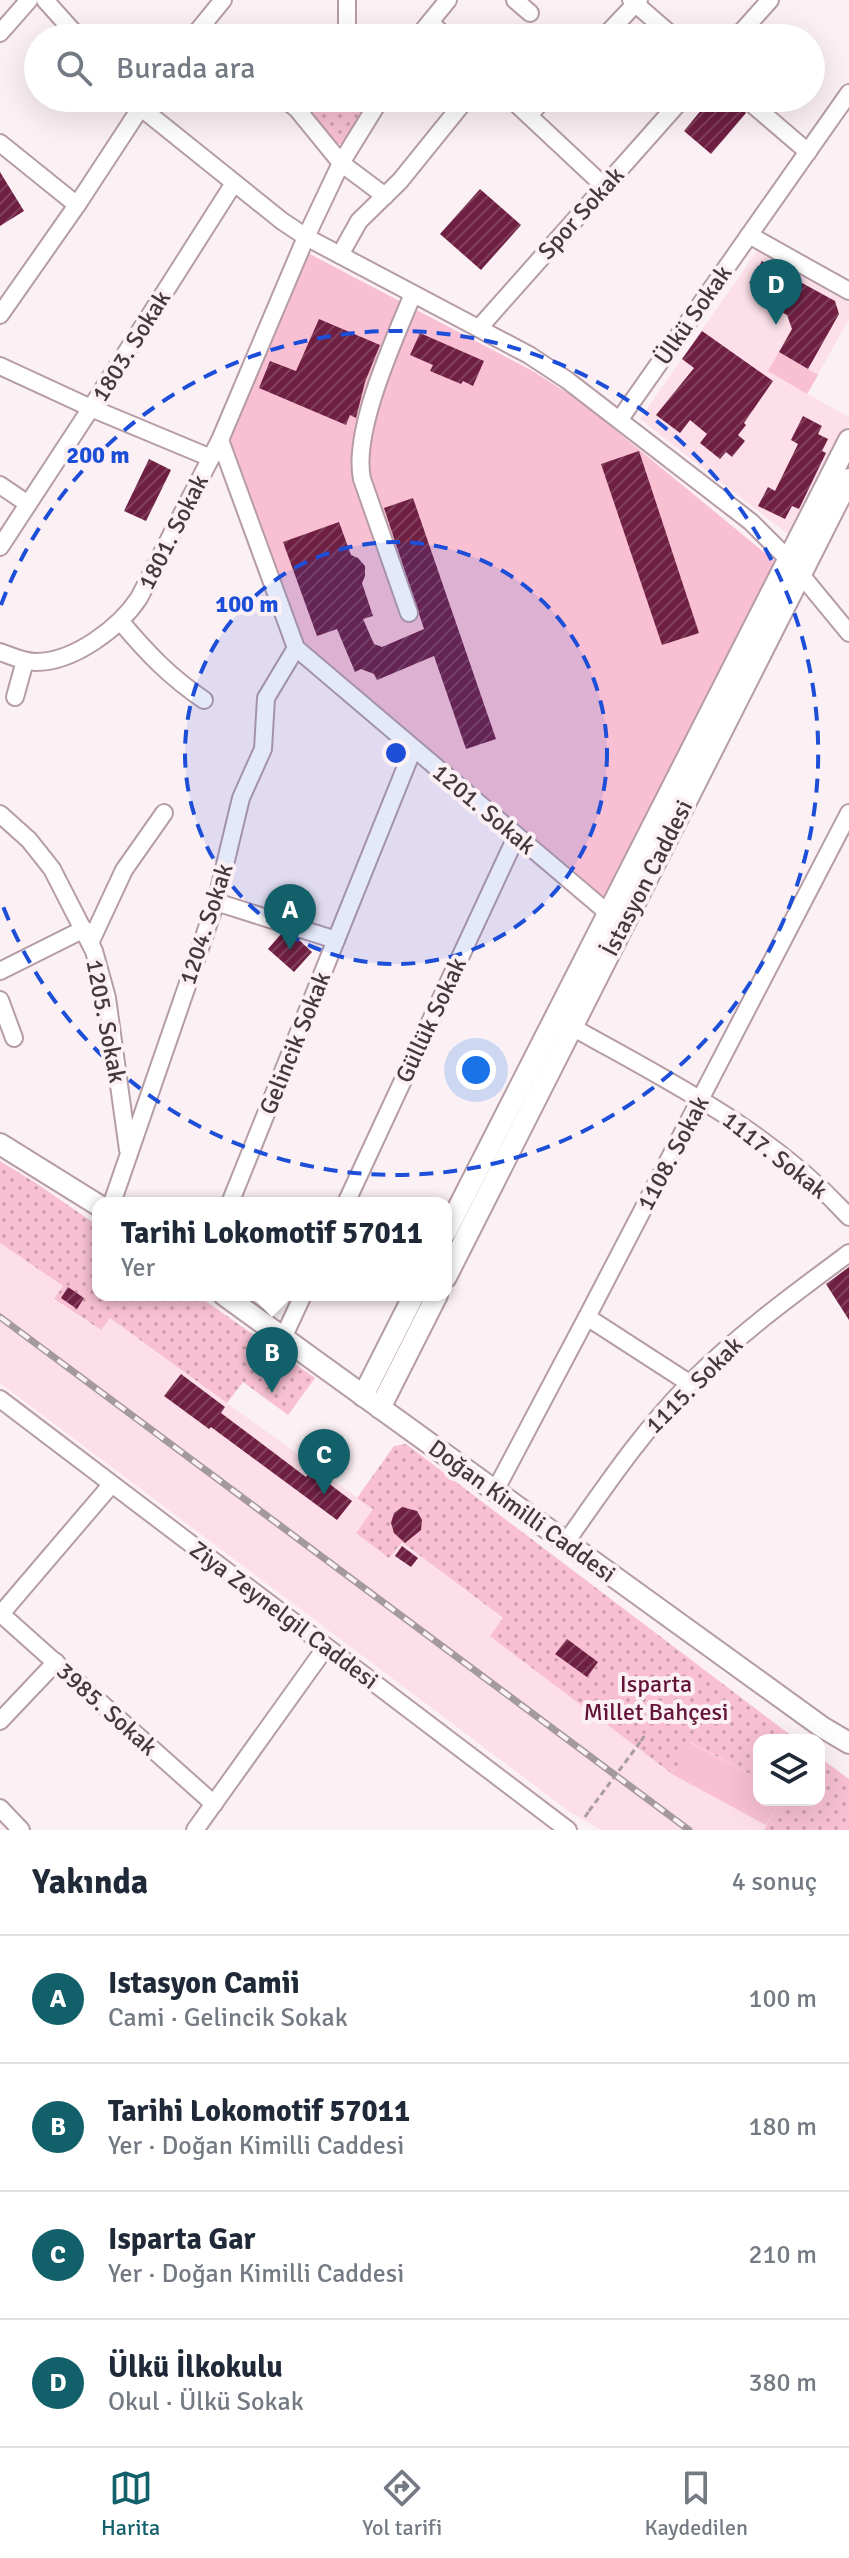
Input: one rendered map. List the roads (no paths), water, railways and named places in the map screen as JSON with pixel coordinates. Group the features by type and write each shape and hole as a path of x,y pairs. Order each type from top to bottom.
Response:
{"main road":[{"name":"İstasyon Caddesi","path":"452,1265 572,1027 794,567 849,440"},
{"name":"İstasyon Caddesi","path":"452,1220 608,913 794,567 849,479"},
{"path":"0,1144 92,1201"},
{"name":"Doğan Kimilli Caddesi","path":"232,1301 821,1726 849,1743"},
{"path":"363,1396 411,1301"},
{"path":"380,1408 434,1301"},
{"name":"Doğan Kimilli Caddesi","path":"821,1726 849,1755"}],"street":[{"path":"0,33 29,0"},
{"path":"45,0 66,24"},
{"path":"206,24 223,0"},
{"path":"347,0 347,24"},
{"path":"430,22 448,0"},
{"path":"515,0 530,13"},
{"path":"749,24 770,0"},
{"path":"615,24 635,1 660,24"},
{"name":"Ülkü Sokak","path":"620,419 849,93"},
{"path":"0,315 77,205 132,112"},
{"path":"152,112 234,183 306,237 529,355 620,419 751,522 794,567 849,633"},
{"path":"299,112 341,163 385,196"},
{"path":"220,440 306,237 341,163 372,112"},
{"path":"340,255 353,227 400,181 456,112"},
{"path":"526,112 604,186"},
{"path":"529,115 532,112"},
{"name":"Spor Sokak","path":"479,328 670,112"},
{"path":"761,112 808,152"},
{"path":"3,151 77,205"},
{"name":"1803. Sokak","path":"0,547 234,183"},
{"path":"749,235 849,291"},
{"path":"409,613 362,479 359,460 360,441 387,356 413,294"},
{"path":"0,366 211,458"},
{"name":"1801. Sokak","path":"121,622 139,598 220,440"},
{"name":"1201. Sokak","path":"220,440 296,648 608,913"},
{"path":"0,485 28,504"},
{"path":"0,652 25,661 49,661 92,642 121,622 150,658 204,700"},
{"name":"1204. Sokak","path":"114,1197 216,902 241,798 263,749 266,698 296,648"},
{"path":"15,697 25,661"},
{"name":"Gelincik Sokak","path":"232,1197 413,749"},
{"name":"1205. Sokak","path":"128,1154 107,998 87,936 124,870 164,813"},
{"name":"1108. Sokak","path":"495,1491 849,813"},
{"path":"0,814 40,852 87,936 0,971"},
{"name":"Güllük Sokak","path":"349,1197 516,837"},
{"path":"216,902 336,940"},
{"path":"0,1000 14,1038"},
{"name":"1117. Sokak","path":"572,1027 701,1100 782,1154 849,1217"},
{"name":"1115. Sokak","path":"566,1542 645,1434 689,1383 743,1334 849,1253"},
{"path":"283,1338 300,1301"},
{"path":"587,1317 689,1383"},
{"name":"Ziya Zeynelgil Caddesi","path":"0,1399 568,1830"},
{"path":"1,1614 111,1485"},
{"name":"3985. Sokak","path":"1,1614 214,1804"},
{"path":"195,1830 326,1647"},
{"path":"0,1721 56,1662"},
{"path":"0,1808 21,1830"}],"railway":[{"path":"0,1317 689,1830"}],"place":[{"name":"Ülkü İlkokulu","path":"776,325"},
{"name":"Istasyon Camii","path":"290,950"},
{"name":"Tarihi Lokomotif 57011","path":"272,1393"},
{"name":"Isparta Gar","path":"324,1495"}],"park label":[{"name":"Isparta Millet Bahçesi","path":"656,1698"}]}
